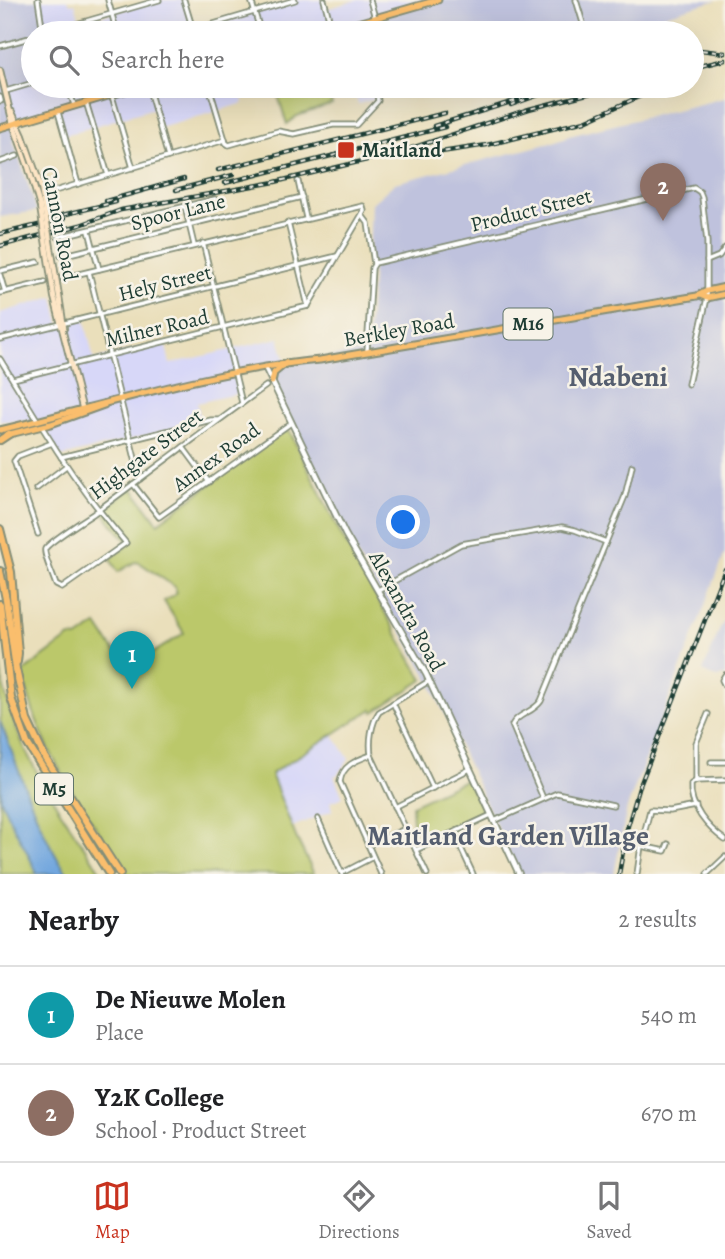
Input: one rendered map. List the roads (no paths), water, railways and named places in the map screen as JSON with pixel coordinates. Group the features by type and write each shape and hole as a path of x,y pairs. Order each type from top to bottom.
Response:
{"highway":[{"path":"0,438 9,434"},
{"path":"0,529 13,591 18,653 16,669"},
{"name":"M5","path":"0,571 27,720 45,758 120,874"},
{"name":"M5","path":"0,604 11,698 27,743 109,874"},
{"path":"0,639 6,688 11,698"}],"main road":[{"path":"365,21 418,3 438,0"},
{"name":"Cannon Road","path":"0,69 37,195 62,324 83,410"},
{"path":"0,128 100,98"},
{"name":"Berkley Road","path":"9,434 104,404 235,372 704,294 725,288"},
{"name":"Berkley Road","path":"704,294 725,294"},
{"path":"272,383 274,373 286,363"},
{"name":"Berkley Road","path":"0,430 40,424"}],"street":[{"path":"38,0 42,21"},
{"path":"108,0 114,21"},
{"path":"89,21 159,0"},
{"path":"184,0 190,21"},
{"path":"251,0 258,21"},
{"path":"227,21 295,0"},
{"path":"324,0 330,21"},
{"path":"370,0 375,18"},
{"path":"576,0 582,21"},
{"path":"0,46 21,40"},
{"path":"6,91 21,87"},
{"path":"72,98 74,105"},
{"path":"112,98 133,167"},
{"path":"151,98 168,157"},
{"path":"213,98 225,140 229,145 278,131 295,134 333,125 354,126 361,122 379,98"},
{"path":"0,100 9,99"},
{"path":"86,102 108,175"},
{"path":"57,110 78,184"},
{"path":"48,193 225,140"},
{"path":"0,162 17,156"},
{"path":"298,181 306,218"},
{"name":"Product Street","path":"374,264 691,187 697,189 702,197 707,261"},
{"name":"Spoor Lane","path":"61,257 302,197"},
{"path":"58,237 215,199"},
{"path":"62,278 306,218 360,206 365,208 308,306"},
{"path":"185,207 194,245"},
{"path":"362,215 368,223 374,264 368,351"},
{"path":"288,223 308,306"},
{"path":"89,230 99,269"},
{"path":"203,243 242,403"},
{"path":"688,384 707,261 719,256 725,248"},
{"name":"Hely Street","path":"0,339 337,256"},
{"path":"38,262 0,273 2,293 45,282"},
{"path":"89,272 140,479"},
{"name":"Milner Road","path":"13,379 224,329 308,306"},
{"path":"0,359 66,466 98,510"},
{"name":"Alexandra Road","path":"265,366 345,534 429,681 519,874"},
{"name":"Highgate Street","path":"98,510 126,543 62,588 56,585 46,549 98,510 134,484 219,420 266,386"},
{"path":"61,457 219,420"},
{"name":"Annex Road","path":"134,484 159,517 290,423"},
{"path":"38,534 14,461 18,456 52,443"},
{"path":"183,447 209,482"},
{"path":"36,489 66,466"},
{"path":"543,798 512,725 518,717 537,707 541,701 625,496 632,466"},
{"path":"378,590 467,542 562,527 606,542"},
{"path":"725,675 722,682 725,686"},
{"path":"427,874 371,755 370,743 376,715 429,681"},
{"path":"393,703 433,788"},
{"path":"696,781 696,743 708,714"},
{"path":"371,755 351,764 340,778 381,874"},
{"path":"711,762 725,762"},
{"path":"395,807 470,769"},
{"path":"725,780 696,781 691,785 696,806 704,820 725,840"},
{"path":"494,821 543,798 562,793 613,804"},
{"path":"637,874 650,810 670,811 696,806"},
{"path":"416,850 491,815"},
{"path":"318,819 342,874 373,857"},
{"path":"368,845 405,829"},
{"path":"454,833 473,874"},
{"path":"641,846 665,851 668,844"},
{"path":"707,874 725,857"}],"water":[{"path":"0,721 39,821 68,874 37,874 5,809 1,799"}],"railway":[{"path":"704,50 725,53"},
{"path":"704,65 725,60"},
{"path":"511,105 531,98"},
{"path":"0,246 80,225 121,210 275,182 400,152 529,109 572,98"},
{"path":"415,156 487,145 585,121 636,98"},
{"path":"434,126 521,99"},
{"path":"218,170 445,113"},
{"path":"225,183 445,127"},
{"path":"176,190 233,175"},
{"path":"106,201 184,179"},
{"path":"54,217 116,202"},
{"path":"0,234 64,219"},
{"path":"619,874 627,829 639,788 725,569"}],"place":[{"name":"Maitland","path":"346,150"},
{"name":"Y2K College","path":"663,221"},
{"name":"De Nieuwe Molen","path":"132,689"}],"district":[{"name":"Ndabeni","path":"618,377"},
{"name":"Maitland Garden Village","path":"508,836"}]}
